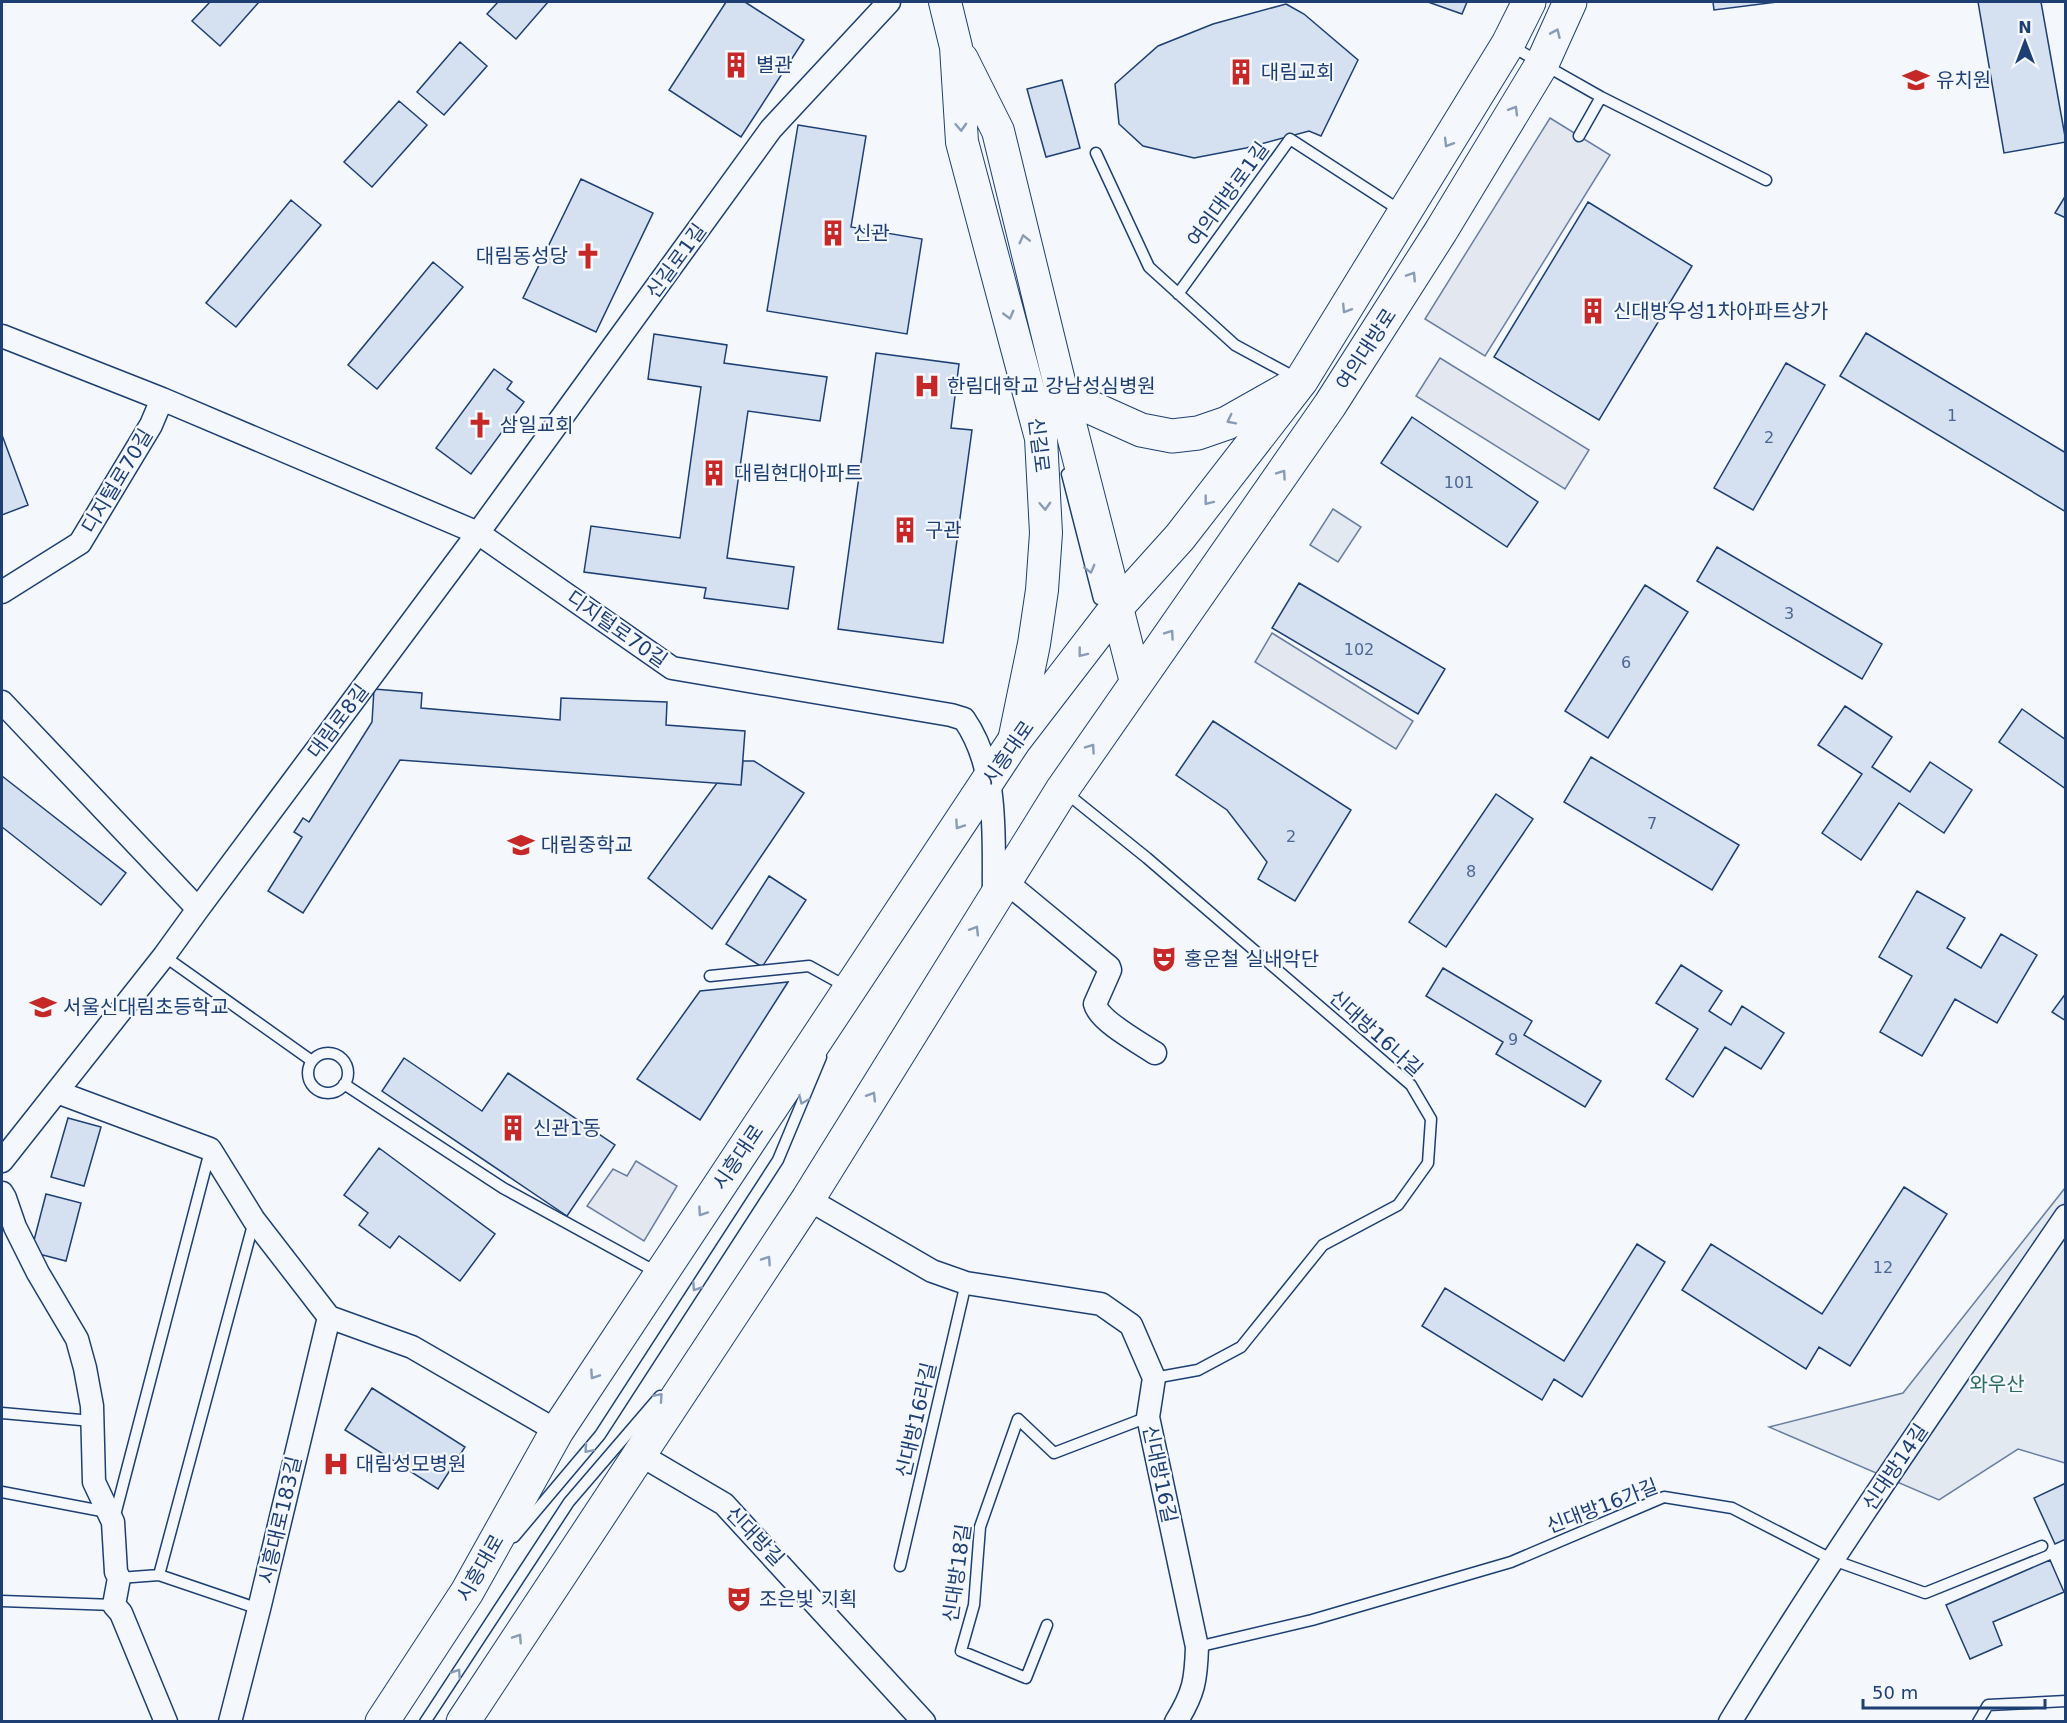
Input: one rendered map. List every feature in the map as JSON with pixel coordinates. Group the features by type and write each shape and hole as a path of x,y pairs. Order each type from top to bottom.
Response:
{"main road":[{"name":"신길로","path":"945,2 956,47 998,131 1047,404 1112,615 1136,682"},
{"name":"여의대방로","path":"1112,615 1180,537 1301,381 1508,44 1529,2"},
{"name":"여의대방로","path":"1136,682 1330,405 1441,231 1542,64 1570,2"},
{"path":"1047,404 1141,430 1172,436 1198,433 1227,423 1301,381"},
{"name":"신길로","path":"1014,741 1038,624 1046,533 1041,438 1047,404"},
{"name":"시흥대로","path":"382,1722 467,1592 557,1431 1014,741 1112,615"},
{"path":"463,1722 808,1199 1062,790 1136,682"}],"street":[{"name":"신길로1길","path":"478,533 771,129 889,2"},
{"name":"디지털로70길","path":"2,336 162,399 478,533 672,668 964,719 980,745 988,781 1000,890"},
{"name":"디지털로70길","path":"2,592 80,543 151,425 162,399"},
{"name":"대림로8길","path":"2,1161 164,956 478,533"},
{"path":"2,702 198,909"},
{"path":"1000,890 1108,967 1110,970 1095,1004 1096,1008 1105,1018 1155,1053"},
{"path":"57,1092 210,1149 254,1220 329,1317 412,1347 557,1431"},
{"path":"2,1192 15,1227 38,1273 78,1339 90,1397 94,1482 110,1517 116,1572 119,1578 114,1605 122,1613 166,1722"},
{"path":"808,1199 932,1271 966,1283 1101,1304 1131,1325 1154,1378"},
{"name":"신대방14길","path":"1730,1722 1786,1630 2066,1216"},
{"name":"시흥대로183길","path":"230,1722 329,1317"},
{"name":"신대방16길","path":"1154,1378 1148,1417 1197,1647 1196,1678 1187,1704 1176,1722"},
{"name":"신대방길","path":"639,1454 724,1504 924,1722"}],"lane":[{"path":"1508,44 1601,97 1766,180"},
{"path":"1578,136 1601,97"},
{"name":"여의대방로1길","path":"1179,294 1290,139 1406,213"},
{"path":"1096,153 1149,267 1235,345 1301,381"},
{"path":"1063,460 1112,615"},
{"name":"신대방16나길","path":"1062,790 1147,858 1411,1084 1431,1119 1428,1163 1398,1204 1323,1245 1241,1347 1198,1370 1154,1378"},
{"path":"164,956 312,1061"},
{"path":"467,1592 600,1435 778,1160 850,988 809,966 710,976"},
{"path":"319,1055 338,1056 348,1071 344,1084 334,1092 315,1088 308,1076 312,1061 319,1055"},
{"path":"344,1084 503,1188 661,1274"},
{"path":"2,1492 110,1517 210,1149"},
{"path":"159,1575 254,1220"},
{"name":"신대방16라길","path":"900,1566 966,1283"},
{"path":"425,1722 569,1502 735,1309"},
{"path":"2,1413 92,1421"},
{"name":"신대방18길","path":"1047,1625 1026,1678 961,1651 974,1605 980,1527 1018,1419 1054,1453 1148,1417"},
{"name":"신대방16가길","path":"1197,1647 1312,1620 1511,1562 1665,1497 1732,1508 1833,1560 1925,1593 2042,1546"},
{"path":"119,1578 159,1575 259,1609"},
{"path":"2,1600 114,1605"},
{"path":"1978,1722 1988,1705 2066,1701"}],"green space":[{"path":"1333,509 1361,527 1338,562 1310,545"},
{"name":"와우산","path":"2065,1188 2065,1463 2018,1449 1939,1500 1769,1427 1903,1393"}],"shaded area":[{"path":"1550,118 1610,155 1485,356 1425,319"},
{"path":"1440,358 1589,450 1565,489 1416,396"},
{"path":"1272,633 1413,721 1396,749 1255,662"},
{"path":"636,1161 677,1186 644,1241 587,1206 613,1169 627,1176"}],"building":[{"path":"210,2 259,2 220,46 192,21"},
{"path":"498,2 548,2 516,39 487,14"},
{"name":"별관","path":"726,2 745,2 804,40 741,137 669,90"},
{"path":"1428,2 1467,2 1462,14"},
{"path":"1713,2 1777,2 1714,10"},
{"path":"1978,2 2041,2 2066,142 2004,153"},
{"name":"대림교회","path":"1286,4 1304,14 1358,60 1321,136 1309,131 1246,148 1194,158 1143,146 1119,124 1115,84 1158,46 1213,24"},
{"path":"460,42 487,66 444,115 417,92"},
{"path":"1062,80 1080,148 1046,157 1027,89"},
{"path":"399,101 427,125 372,187 344,162"},
{"name":"신관","path":"798,125 866,136 851,227 922,239 907,334 767,311"},
{"name":"대림동성당","path":"581,179 653,213 596,332 523,298"},
{"path":"2066,195 2066,218 2055,213"},
{"path":"291,200 321,225 236,327 206,303"},
{"name":"신대방우성1차아파트상가","path":"1588,202 1692,266 1599,420 1494,357"},
{"path":"433,262 463,287 377,389 348,365"},
{"path":"1866,333 2066,453 2066,512 1840,376"},
{"name":"대림현대아파트","path":"654,334 727,345 724,363 827,377 820,421 748,411 727,558 794,567 788,609 704,598 706,588 584,572 591,526 680,538 701,387 648,379"},
{"name":"구관","path":"876,353 959,364 951,428 972,430 943,643 838,629"},
{"path":"1786,363 1825,385 1753,510 1714,488"},
{"name":"삼일교회","path":"494,369 512,382 507,389 524,402 471,474 436,448"},
{"path":"1412,417 1538,502 1507,547 1381,463"},
{"path":"2,435 28,505 2,515"},
{"path":"1717,547 1882,644 1862,679 1697,581"},
{"path":"1299,583 1445,669 1418,714 1272,628"},
{"path":"1645,585 1688,612 1608,738 1565,711"},
{"path":"374,689 422,693 421,708 560,720 561,698 667,702 666,725 745,731 741,785 400,760 303,913 268,891 302,837 294,832 303,818 309,822 372,722"},
{"path":"1845,706 1892,737 1872,767 1910,792 1930,762 1972,790 1944,833 1899,803 1861,860 1822,833 1862,774 1818,745"},
{"path":"2022,709 2066,740 2066,789 1999,742"},
{"path":"1213,721 1351,810 1295,901 1258,879 1267,862 1227,810 1176,775"},
{"path":"1591,757 1739,845 1712,890 1564,802"},
{"path":"743,761 754,761 804,793 712,929 648,878 717,783 741,785"},
{"path":"2,776 126,873 101,905 2,827"},
{"path":"1496,794 1533,819 1446,947 1409,922"},
{"path":"769,876 806,900 762,967 726,944"},
{"path":"1917,891 1965,918 1947,948 1981,968 2001,934 2037,955 1997,1023 1955,999 1922,1056 1880,1032 1912,976 1879,957"},
{"path":"1681,965 1722,991 1709,1011 1731,1025 1742,1006 1784,1033 1761,1069 1725,1047 1693,1097 1666,1079 1698,1029 1656,1003"},
{"path":"1443,968 1532,1021 1524,1035 1601,1081 1585,1107 1496,1054 1503,1042 1426,996"},
{"path":"788,982 700,1120 637,1079 700,991"},
{"path":"2066,993 2066,1021 2052,1012"},
{"name":"신관1동","path":"404,1058 482,1111 508,1073 615,1145 567,1216 382,1091"},
{"path":"68,1118 101,1127 84,1186 51,1177"},
{"path":"379,1148 495,1234 460,1281 399,1236 390,1248 359,1225 368,1213 344,1195"},
{"path":"1904,1187 1947,1214 1850,1366 1819,1347 1806,1369 1682,1290 1711,1244 1822,1314"},
{"path":"46,1194 81,1203 66,1261 31,1252"},
{"path":"1637,1244 1665,1262 1582,1397 1554,1379 1542,1400 1422,1326 1445,1288 1564,1361"},
{"path":"372,1388 465,1447 438,1489 345,1430"},
{"path":"2066,1483 2066,1539 2055,1544 2034,1498"},
{"path":"2050,1560 2064,1592 1993,1622 2002,1645 1970,1659 1946,1605"}],"place":[{"name":"별관","path":"736,65"},
{"name":"대림교회","path":"1241,72"},
{"name":"유치원","path":"1916,80"},
{"name":"신관","path":"833,233"},
{"name":"대림동성당","path":"588,256"},
{"name":"신대방우성1차아파트상가","path":"1593,311"},
{"name":"한림대학교 강남성심병원","path":"927,386"},
{"name":"삼일교회","path":"480,425"},
{"name":"대림현대아파트","path":"714,473"},
{"name":"구관","path":"905,530"},
{"name":"대림중학교","path":"521,845"},
{"name":"홍운철 실내악단","path":"1164,959"},
{"name":"서울신대림초등학교","path":"43,1007"},
{"name":"신관1동","path":"513,1128"},
{"name":"대림성모병원","path":"336,1464"},
{"name":"조은빛 기획","path":"739,1599"}]}
